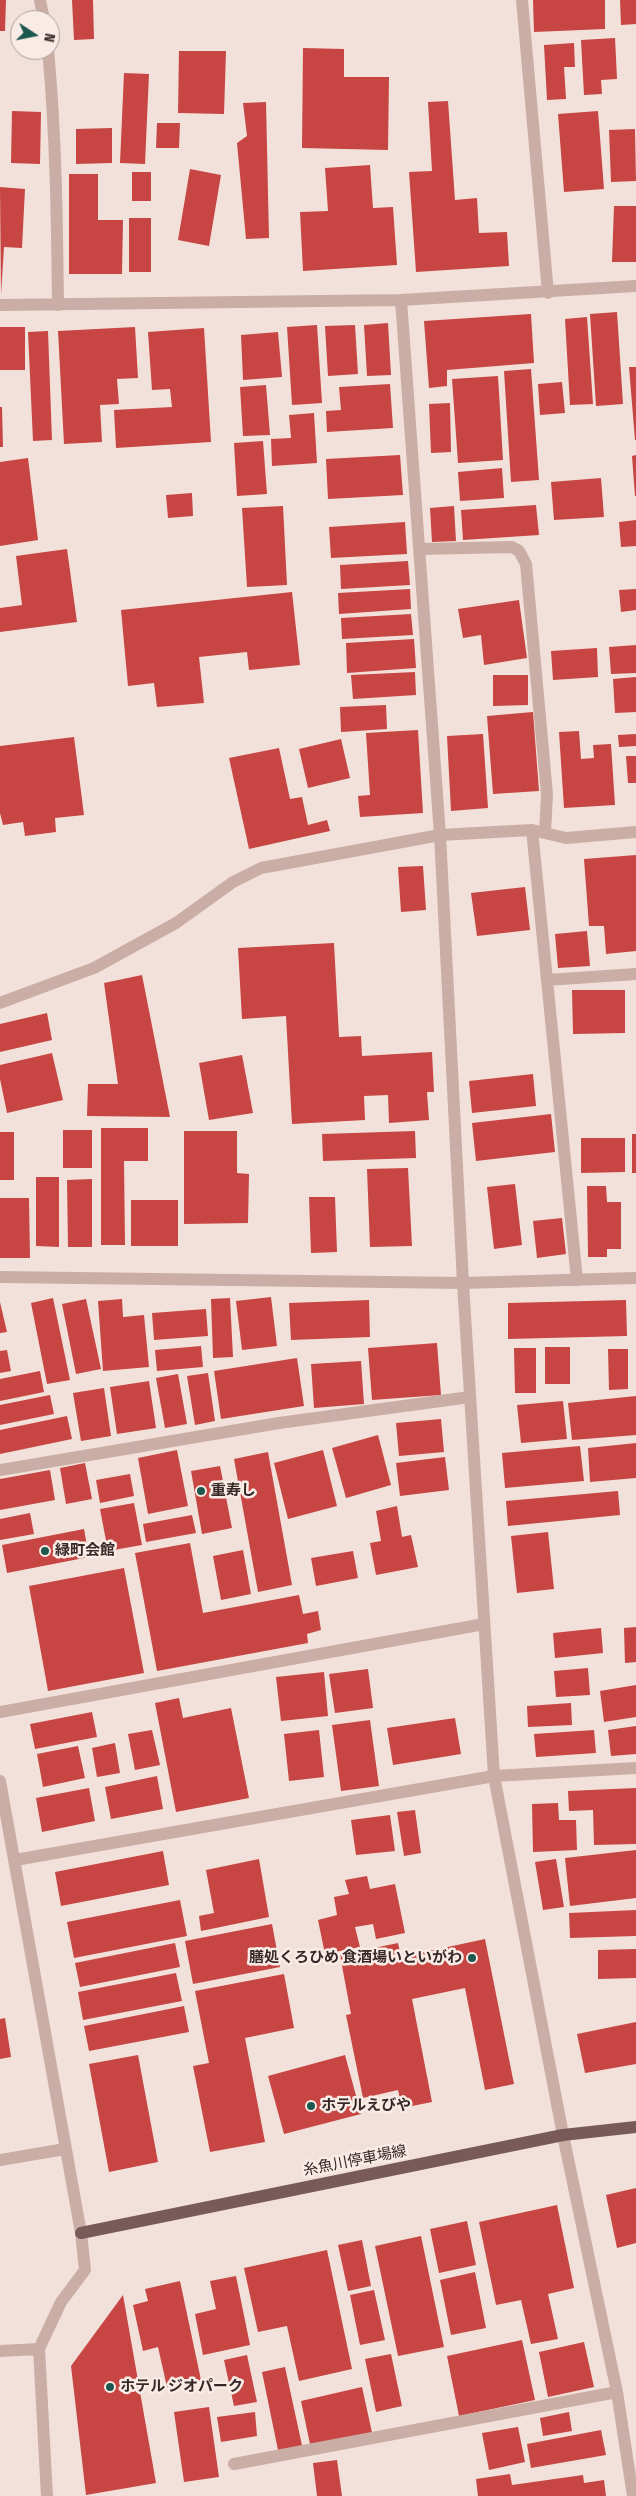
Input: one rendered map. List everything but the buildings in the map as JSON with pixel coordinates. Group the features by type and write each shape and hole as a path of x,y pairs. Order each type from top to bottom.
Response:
{"main road":[{"name":"糸魚川停車場線","path":"81,2234 563,2135 636,2127"}],"street":[{"path":"522,0 548,293"},
{"path":"49,60 57,192 58,305"},
{"path":"0,305 401,300 548,293 636,286"},
{"path":"401,300 440,835 463,1283 494,1776 563,2135 617,2392 633,2496"},
{"path":"420,549 512,547 524,556 547,794 545,833"},
{"path":"532,830 577,1280"},
{"path":"0,1003 94,968 176,923 233,882 260,868 440,835 532,830 566,838 636,832"},
{"path":"546,980 636,974"},
{"path":"0,1277 463,1283 636,1278"},
{"path":"0,1470 279,1423 470,1397"},
{"path":"0,1712 484,1624"},
{"path":"15,1860 494,1776 636,1768"},
{"path":"0,1781 81,2234 85,2270 61,2302 39,2349 47,2495"},
{"path":"0,2160 65,2148"},
{"path":"0,2351 39,2349"},
{"path":"234,2464 617,2392"}],"place":[{"name":"重寿し","path":"201,1491"},
{"name":"緑町会館","path":"45,1551"},
{"name":"膳処くろひめ 食酒場いといがわ","path":"472,1958"},
{"name":"ホテルえびや","path":"311,2106"},
{"name":"ホテル ジオパーク","path":"110,2387"}]}
